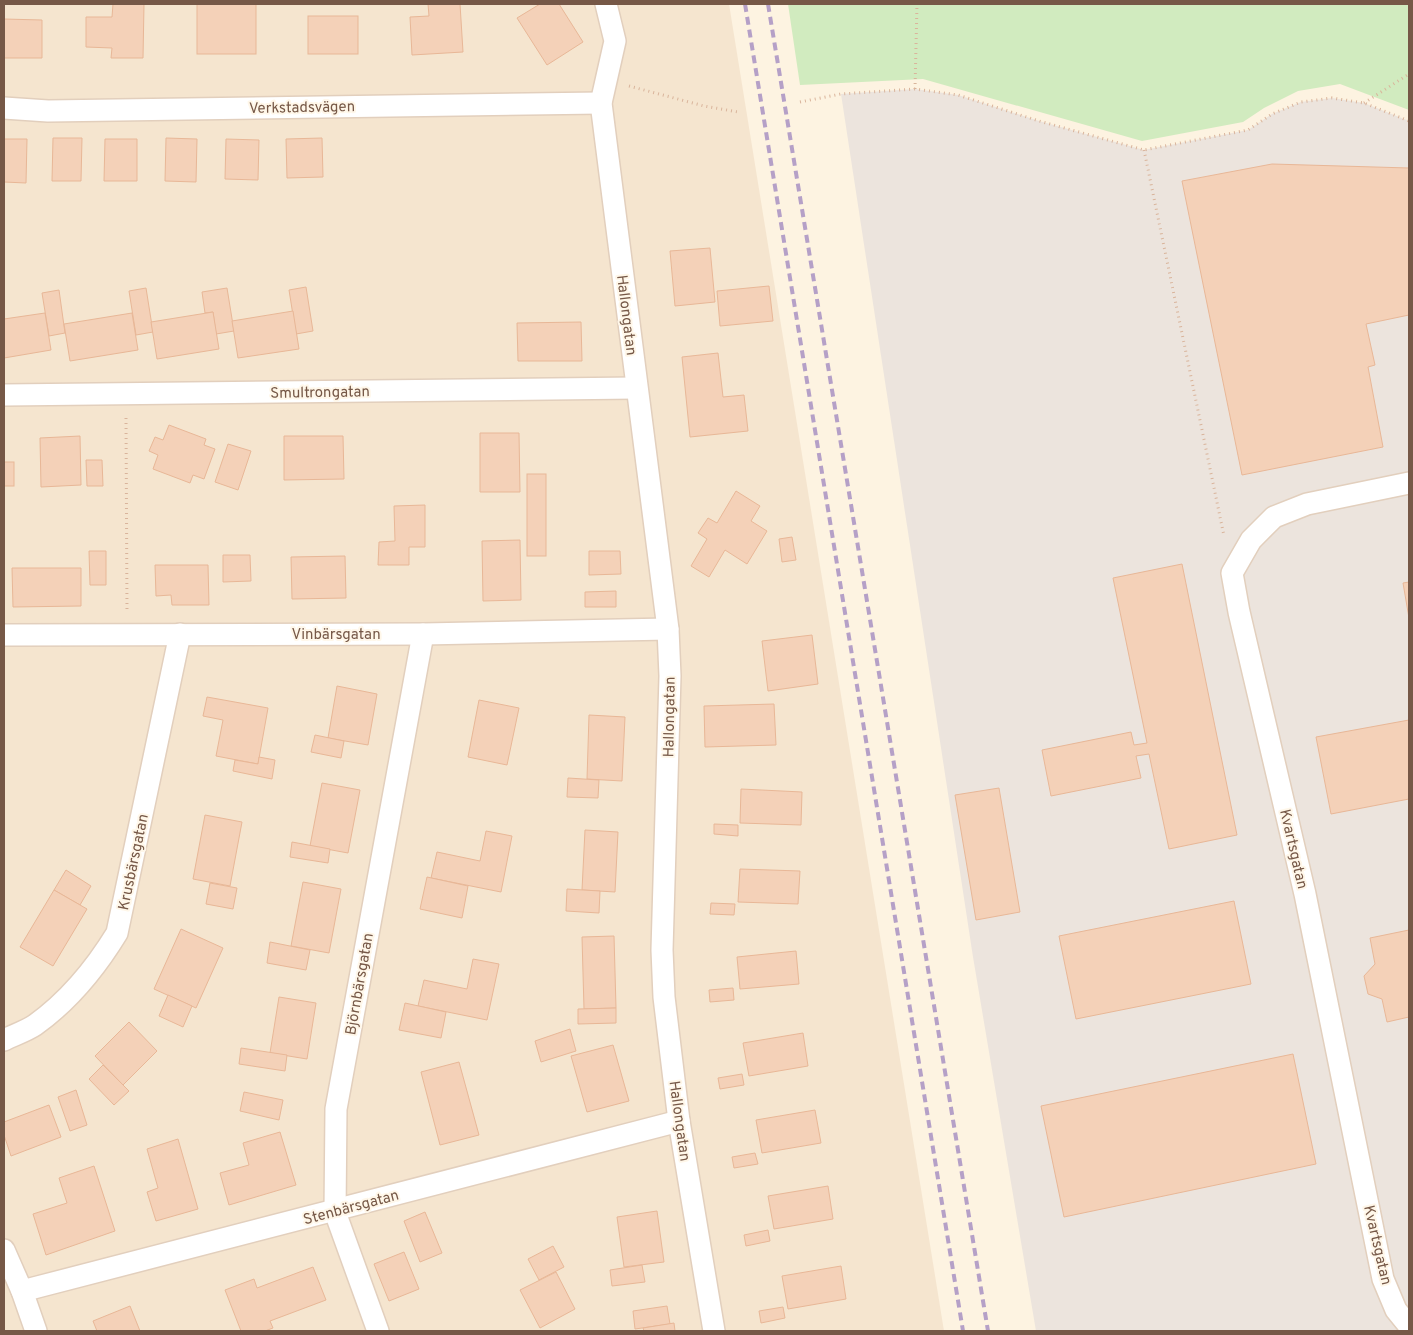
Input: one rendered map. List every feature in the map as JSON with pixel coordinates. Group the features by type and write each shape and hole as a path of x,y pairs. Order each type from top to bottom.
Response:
{"street":[{"path":"601,103 615,41 606,4"},
{"name":"Verkstadsvägen","path":"4,108 48,111 601,103"},
{"name":"Hallongatan","path":"601,103 668,629 670,676 662,950 664,997 679,1121 714,1331"},
{"name":"Smultrongatan","path":"4,396 636,388"},
{"path":"1232,573 1251,540 1274,517 1307,504 1409,483"},
{"name":"Kvartsgatan","path":"1232,573 1239,612 1305,894 1384,1280 1396,1310 1409,1326"},
{"name":"Vinbärsgatan","path":"4,635 423,634 668,629"},
{"name":"Krusbärsgatan","path":"4,1040 34,1025 70,995 97,966 117,933 180,634"},
{"name":"Björnbärsgatan","path":"378,1331 335,1212 336,1109 423,634"},
{"name":"Stenbärsgatan","path":"22,1292 679,1121"},
{"path":"4,1250 36,1331"}],"path":[{"path":"914,90 917,4"},
{"path":"1364,103 1409,74"},
{"path":"607,80 704,106 738,112"},
{"path":"800,102 841,94 914,90 958,94 1039,121 1144,150 1248,130 1272,114 1301,102 1332,98 1364,103 1409,121"},
{"path":"1144,150 1232,573"},
{"path":"126,394 128,635"}],"shaded area":[{"path":"4,4 729,4 944,1331 4,1331"},
{"path":"915,89 958,95 1039,121 1144,150 1248,130 1272,114 1301,102 1332,98 1364,103 1409,121 1409,1331 1036,1331 973,957 841,94"}],"green space":[{"path":"788,4 1409,4 1409,110 1340,84 1298,91 1264,108 1243,122 1142,141 923,79 800,85"}],"building":[{"path":"113,4 144,4 143,58 111,58 112,48 86,47 86,17 112,17"},
{"path":"197,4 256,4 256,54 197,54"},
{"path":"428,4 460,4 463,52 412,55 410,17 429,16"},
{"path":"540,4 559,4 583,42 547,65 517,18"},
{"path":"308,16 358,16 358,54 308,54"},
{"path":"4,19 42,20 42,58 4,58"},
{"path":"53,138 82,138 81,181 52,181"},
{"path":"166,138 197,139 196,182 165,181"},
{"path":"322,138 323,177 287,178 286,139"},
{"path":"4,139 27,139 26,183 4,182"},
{"path":"105,139 137,139 137,181 104,181"},
{"path":"226,139 259,140 258,180 225,179"},
{"path":"1272,164 1409,168 1409,315 1366,324 1375,365 1368,367 1383,447 1242,475 1182,181"},
{"path":"710,248 715,302 675,306 670,251"},
{"path":"769,286 773,321 720,326 717,291"},
{"path":"306,287 313,331 296,334 289,290"},
{"path":"146,288 153,332 136,335 129,291"},
{"path":"227,288 234,331 216,334 213,312 205,313 202,292"},
{"path":"59,290 65,333 49,336 42,293"},
{"path":"293,311 299,349 238,358 232,321"},
{"path":"213,312 219,349 157,359 151,322"},
{"path":"45,313 51,350 4,358 4,319"},
{"path":"132,313 138,350 70,361 64,324"},
{"path":"581,322 582,361 518,361 517,323"},
{"path":"718,353 723,397 744,395 748,431 690,437 682,357"},
{"path":"169,425 206,439 204,445 215,449 204,479 193,475 190,483 153,469 158,455 149,451 155,437 163,440"},
{"path":"480,433 519,433 520,492 480,492"},
{"path":"80,436 81,485 41,487 40,438"},
{"path":"284,436 343,436 344,479 284,480"},
{"path":"228,444 251,451 238,490 215,482"},
{"path":"86,460 102,460 103,486 87,486"},
{"path":"4,462 14,462 14,486 4,486"},
{"path":"527,474 546,474 546,556 527,556"},
{"path":"736,491 760,506 751,521 767,531 747,564 725,550 709,577 691,566 707,539 698,533 708,518 717,523"},
{"path":"425,505 425,547 409,547 409,565 378,565 379,542 395,541 394,506"},
{"path":"792,537 796,560 782,562 779,539"},
{"path":"520,540 521,600 483,601 482,541"},
{"path":"89,551 106,551 106,585 90,585"},
{"path":"589,551 620,551 621,574 589,575"},
{"path":"223,555 250,555 251,581 223,582"},
{"path":"345,556 346,598 292,599 291,557"},
{"path":"1182,564 1237,835 1169,849 1149,754 1136,756 1141,778 1051,796 1042,750 1131,732 1134,745 1147,743 1113,578"},
{"path":"155,565 208,565 209,605 172,605 171,595 156,596"},
{"path":"12,568 81,568 81,606 13,607"},
{"path":"1409,582 1409,618 1403,583"},
{"path":"616,591 616,607 585,607 585,592"},
{"path":"812,635 818,684 768,691 762,641"},
{"path":"337,686 377,694 368,745 328,738"},
{"path":"207,697 268,708 258,764 216,756 223,720 203,716"},
{"path":"479,700 519,708 507,765 468,757"},
{"path":"774,704 776,745 705,747 704,706"},
{"path":"589,715 625,717 622,781 587,779"},
{"path":"1409,720 1409,799 1331,814 1316,737"},
{"path":"315,735 344,741 341,758 311,752"},
{"path":"259,757 275,760 272,779 233,771 235,760 258,764"},
{"path":"568,778 599,780 598,798 567,797"},
{"path":"322,783 360,790 348,853 310,846"},
{"path":"999,788 1020,912 976,920 955,795"},
{"path":"741,789 802,792 801,825 740,823"},
{"path":"205,815 242,822 230,886 193,879"},
{"path":"714,824 738,825 738,836 714,834"},
{"path":"585,830 618,832 615,892 582,890"},
{"path":"486,831 512,836 501,892 431,878 437,852 480,861"},
{"path":"292,842 330,849 328,863 290,857"},
{"path":"740,869 800,871 798,904 738,902"},
{"path":"66,870 91,886 80,905 54,890"},
{"path":"427,877 468,886 462,918 420,909"},
{"path":"303,882 341,889 329,953 291,946"},
{"path":"210,883 237,888 233,909 206,904"},
{"path":"567,889 600,891 599,913 566,911"},
{"path":"54,890 87,909 53,966 20,947"},
{"path":"1234,901 1251,984 1076,1019 1059,936"},
{"path":"711,903 735,904 734,915 710,914"},
{"path":"181,929 223,948 196,1008 154,989"},
{"path":"1409,930 1409,1017 1387,1022 1382,999 1368,994 1364,976 1375,964 1370,938"},
{"path":"614,936 616,1008 584,1009 582,937"},
{"path":"270,942 310,950 306,970 267,963"},
{"path":"796,951 799,984 740,989 737,957"},
{"path":"473,959 499,964 487,1020 418,1006 424,980 467,989"},
{"path":"733,988 734,1000 710,1002 709,990"},
{"path":"168,995 192,1006 183,1027 159,1016"},
{"path":"279,997 316,1003 307,1059 270,1053"},
{"path":"405,1003 446,1012 441,1038 399,1030"},
{"path":"616,1008 616,1023 578,1024 578,1009"},
{"path":"129,1022 157,1051 123,1085 95,1056"},
{"path":"570,1029 576,1051 541,1062 535,1041"},
{"path":"803,1033 808,1066 749,1076 743,1043"},
{"path":"613,1045 629,1101 587,1112 571,1056"},
{"path":"241,1048 287,1055 285,1071 239,1064"},
{"path":"1293,1054 1316,1164 1064,1217 1041,1106"},
{"path":"459,1062 479,1135 440,1145 421,1072"},
{"path":"103,1065 129,1091 114,1105 89,1079"},
{"path":"742,1074 744,1085 720,1089 718,1078"},
{"path":"76,1090 87,1125 70,1131 58,1097"},
{"path":"244,1092 283,1100 279,1120 240,1111"},
{"path":"49,1105 61,1137 11,1156 4,1135 4,1122"},
{"path":"815,1110 821,1143 762,1153 756,1120"},
{"path":"280,1132 296,1185 229,1205 220,1173 249,1165 243,1143"},
{"path":"178,1139 198,1209 156,1221 147,1192 158,1188 147,1149"},
{"path":"755,1153 758,1164 734,1168 732,1157"},
{"path":"94,1166 115,1231 46,1255 33,1214 67,1203 59,1178"},
{"path":"828,1186 833,1219 774,1229 768,1196"},
{"path":"657,1211 664,1262 624,1267 617,1217"},
{"path":"425,1212 442,1253 420,1262 404,1221"},
{"path":"768,1230 770,1241 746,1246 744,1235"},
{"path":"553,1246 564,1267 539,1280 528,1259"},
{"path":"404,1252 419,1289 389,1301 374,1264"},
{"path":"642,1265 645,1282 612,1286 610,1270"},
{"path":"841,1266 846,1299 788,1309 782,1276"},
{"path":"313,1267 326,1300 270,1321 273,1328 265,1331 241,1331 225,1290 254,1279 257,1288"},
{"path":"556,1272 575,1309 540,1328 520,1290"},
{"path":"130,1306 140,1331 97,1331 93,1321"},
{"path":"667,1306 670,1324 635,1329 633,1311"},
{"path":"783,1307 785,1318 761,1323 759,1311"},
{"path":"674,1323 675,1331 644,1331 643,1328"}],"railway":[{"path":"745,4 963,1331"},
{"path":"768,4 988,1331"}]}
